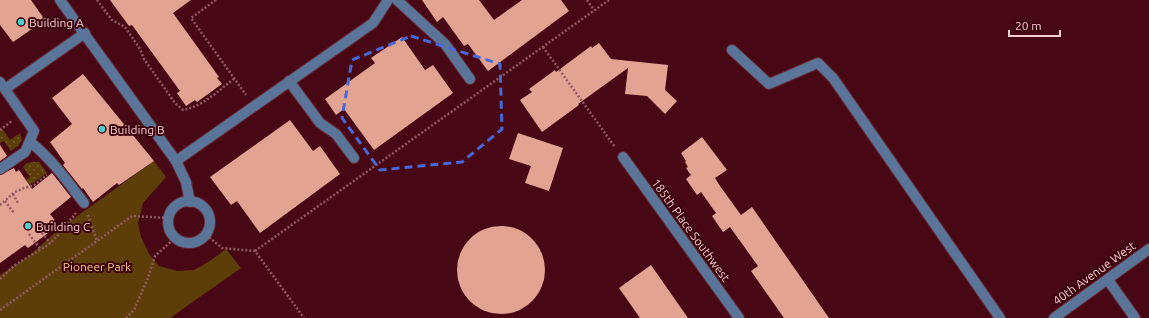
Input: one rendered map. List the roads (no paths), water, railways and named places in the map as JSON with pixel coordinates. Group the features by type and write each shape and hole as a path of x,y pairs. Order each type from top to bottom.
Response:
{"street":[{"path":"60,0 176,161 186,182 190,202"},
{"path":"176,161 373,23 388,0"},
{"path":"397,0 445,44 470,79"},
{"path":"0,169 25,152 34,131 2,85 85,33"},
{"path":"732,50 769,84 818,63 833,78 1000,318"},
{"path":"289,81 320,123 336,134 354,158"},
{"path":"30,142 42,151 58,169 84,203"},
{"name":"185th Place Southwest","path":"623,157 739,318"},
{"path":"190,202 202,206 206,210 210,223 206,235 196,242 188,243 181,242 175,238 171,232 169,218 171,212 176,206 182,203 190,202"},
{"name":"40th Avenue West","path":"1054,318 1149,249"},
{"path":"1108,280 1135,318"}],"place":[{"name":"Building A","path":"21,22"},
{"name":"Building B","path":"102,129"},
{"name":"Building C","path":"28,226"}],"park label":[{"name":"Pioneer Park","path":"97,266"}]}
